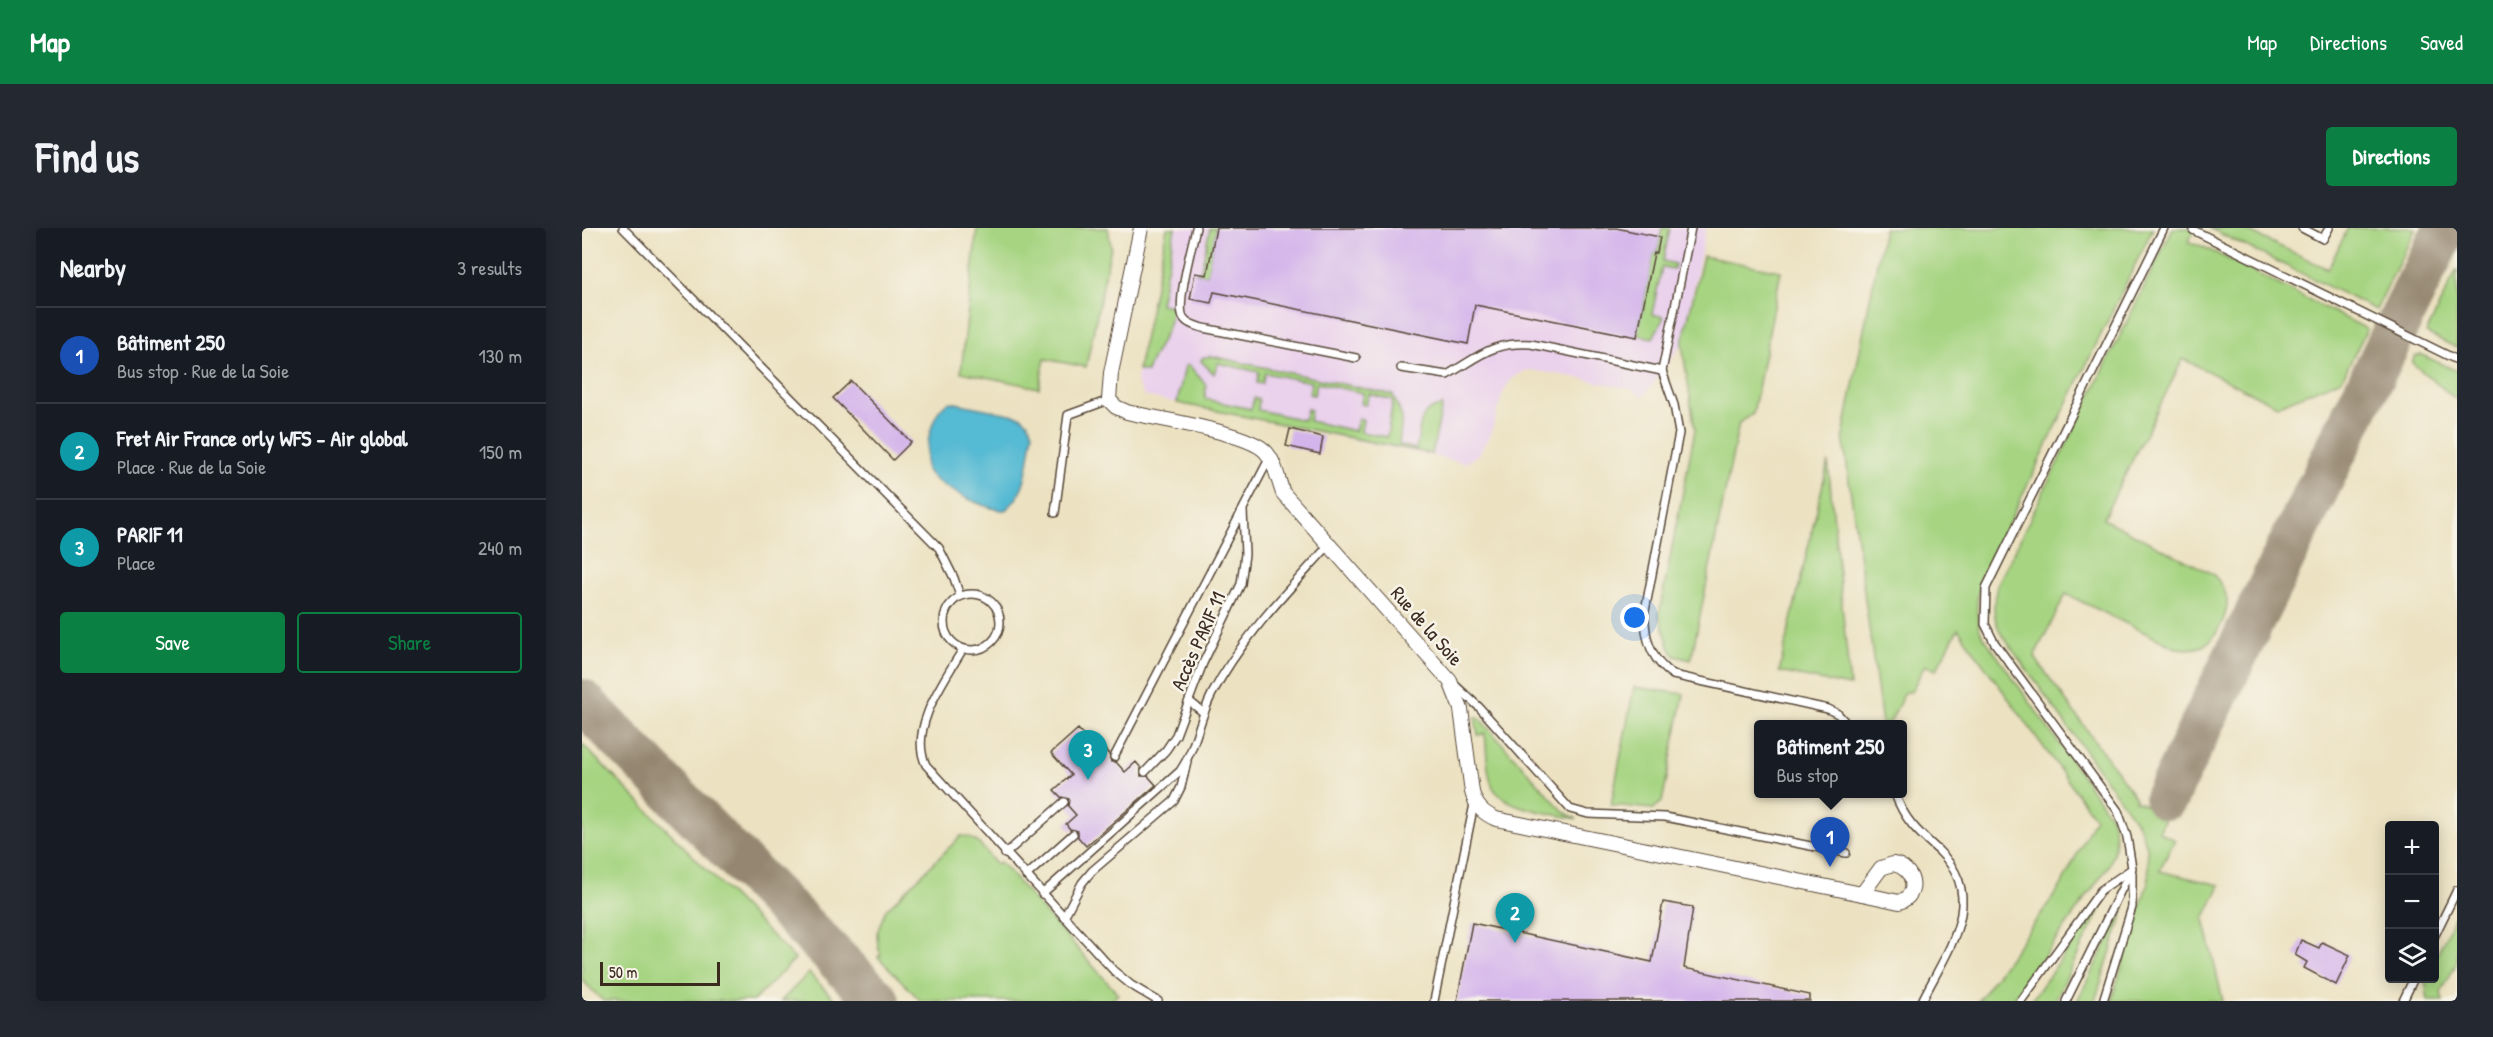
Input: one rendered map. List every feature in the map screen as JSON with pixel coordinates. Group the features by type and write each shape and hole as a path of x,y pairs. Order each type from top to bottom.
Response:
{"street":[{"path":"1141,228 1111,373 1109,400 1116,407 1127,412 1244,438 1259,446 1270,457"},
{"name":"Rue de la Soie","path":"1270,457 1283,493 1450,681 1461,709 1475,801"},
{"path":"1475,801 1483,812 1496,819 1862,894"}],"lane":[{"path":"623,228 939,548 960,596"},
{"path":"1196,228 1181,300 1183,318 1187,322 1203,328 1356,358"},
{"path":"1691,228 1662,371 1679,433 1645,611 1644,630 1650,650 1662,668 1673,675 1828,709 1843,720"},
{"path":"2103,1001 2132,907 2132,868 2127,837 2118,812 1994,642 1985,624 1984,606 1986,588 2164,228"},
{"path":"2302,228 2323,239 2329,228"},
{"path":"2193,230 2457,360"},
{"path":"1401,368 1447,375 1486,350 1509,343 1531,344 1662,371"},
{"path":"1055,513 1068,415 1109,400"},
{"name":"Accès PARIF 11","path":"1114,758 1270,457"},
{"name":"Accès PARIF 11","path":"1145,771 1166,750 1176,735 1203,663 1241,584 1245,554 1243,511"},
{"path":"1064,917 1082,883 1092,871 1174,801 1181,787 1188,760 1212,695 1247,638 1329,545"},
{"path":"969,594 986,598 998,612 999,629 989,644 972,650 963,649 948,637 944,619 952,602 960,596 969,594"},
{"path":"963,649 925,719 920,735 920,748 930,771 1114,971 1131,985 1158,1001"},
{"path":"1450,681 1479,707 1570,809 1588,814 1665,817 1846,854"},
{"path":"1189,701 1204,713"},
{"path":"1042,894 1172,779 1188,760"},
{"path":"1897,798 1913,828 1950,863 1959,877 1964,901 1959,927 1922,1001"},
{"path":"1434,1001 1475,801"},
{"path":"1005,854 1064,802"},
{"path":"1026,876 1073,834"},
{"path":"2020,1001 2101,890 2132,868"},
{"path":"2066,1001 2132,868"},
{"path":"2438,929 2457,890"},
{"path":"2405,1000 2412,983"}],"shaded area":[{"path":"1167,228 1706,228 1682,344 1643,397 1631,389 1574,377 1531,370 1524,371 1507,385 1490,436 1478,454 1466,463 1144,396 1136,381"}],"green space":[{"path":"977,228 1108,228 1111,247 1086,367 1045,359 1039,388 961,372"},
{"path":"1167,228 1175,228 1160,304 1171,306 1171,314 1166,331 1147,372 1138,370"},
{"path":"1210,228 1216,228 1207,275 1196,273 1201,271"},
{"path":"1662,228 1670,228 1663,261 1675,264 1674,269 1662,267 1652,314 1664,317 1653,338 1637,335 1654,253 1657,253"},
{"path":"1884,228 2153,228 1983,576 1979,590 1977,612 1981,633 2111,817 2115,836 2113,855 2108,867 2012,1001 1978,1001 2061,886 2095,818 1958,629 1936,670 1925,665 1911,692 1905,692 1891,720 1881,720 1843,436"},
{"path":"2173,228 2195,228 2188,243 2202,246 2367,329 2342,379 2277,406 2183,359 2103,519 2213,574 2225,592 2227,604 2221,625 2213,638 2198,648 2176,648 2066,594 2036,653 2035,657 2038,662 2136,798 2135,800 2166,816 2159,832 2175,840 2159,871 2220,885 2204,919 2223,1001 2111,1001 2149,879 2147,847 2139,826 2002,635 1996,623 1994,605 1997,586"},
{"path":"2209,228 2241,228 2328,269 2348,228 2416,228 2376,310"},
{"path":"1703,256 1781,271 1753,414 1739,423 1691,660 1675,656 1670,649 1659,614 1695,430 1682,344"},
{"path":"2457,269 2457,348 2426,333"},
{"path":"2422,355 2457,371 2457,400 2412,363 2415,356"},
{"path":"1211,356 1393,395 1402,417 1399,445 1416,449 1424,415 1442,406 1432,454 1177,403 1185,366 1189,365 1206,385 1205,399 1251,409 1254,398 1259,399 1258,410 1304,420 1307,409 1311,410 1309,421 1355,431 1358,419 1363,420 1361,432 1387,437 1393,400 1369,394 1366,405 1361,404 1363,393 1317,383 1314,395 1309,394 1311,382 1265,373 1262,384 1257,383 1259,372 1218,363 1214,374 1201,361 1202,358"},
{"path":"1828,462 1850,686 1779,672"},
{"path":"1634,687 1684,694 1662,802 1653,809 1611,805"},
{"path":"1475,717 1478,717 1564,812 1577,819 1517,805 1497,793 1489,773 1485,734 1478,735"},
{"path":"582,744 795,959 753,1001 603,1001 582,980"},
{"path":"961,836 972,838 996,864 1000,862 1118,994 1111,1001 921,1001 878,957 881,954 878,948 877,933 885,911"},
{"path":"2107,895 2055,1001 2031,1001"},
{"path":"2125,906 2095,1001 2077,1001"},
{"path":"2457,912 2457,962 2441,993 2443,1001 2428,1001 2425,983 2439,983 2439,950"},
{"path":"809,973 836,1001 781,1001"}],"water":[{"path":"951,402 1020,416 1031,427 1033,433 1023,486 1013,503 1005,510 962,496 939,482 926,469 926,452 934,420 944,405"}],"building":[{"path":"1216,228 1616,228 1660,237 1657,253 1654,253 1637,337 1475,305 1468,344 1214,292 1211,303 1190,299 1195,273 1207,275"},
{"path":"851,381 911,442 893,460 833,398"},
{"path":"1290,429 1323,437 1320,454 1286,446"},
{"path":"1078,729 1098,751 1102,747 1109,754 1111,762 1116,762 1125,772 1136,762 1141,768 1141,776 1148,776 1156,785 1086,846 1078,837 1078,831 1070,829 1066,824 1076,815 1068,806 1069,799 1061,797 1054,790 1071,775 1051,753"},
{"path":"1663,902 1693,907 1684,968 1810,995 1810,1001 1457,1001 1472,923 1652,962"},
{"path":"2301,940 2319,948 2322,942 2350,955 2336,985 2304,968 2307,962 2295,955"}],"taxiway":[{"path":"2166,798 2445,228"},
{"path":"582,701 878,1001"}],"place":[{"name":"PARIF 11","path":"1088,780"},
{"name":"Bâtiment 250","path":"1830,867"},
{"name":"Fret Air France orly WFS - Air global","path":"1515,943"}]}
